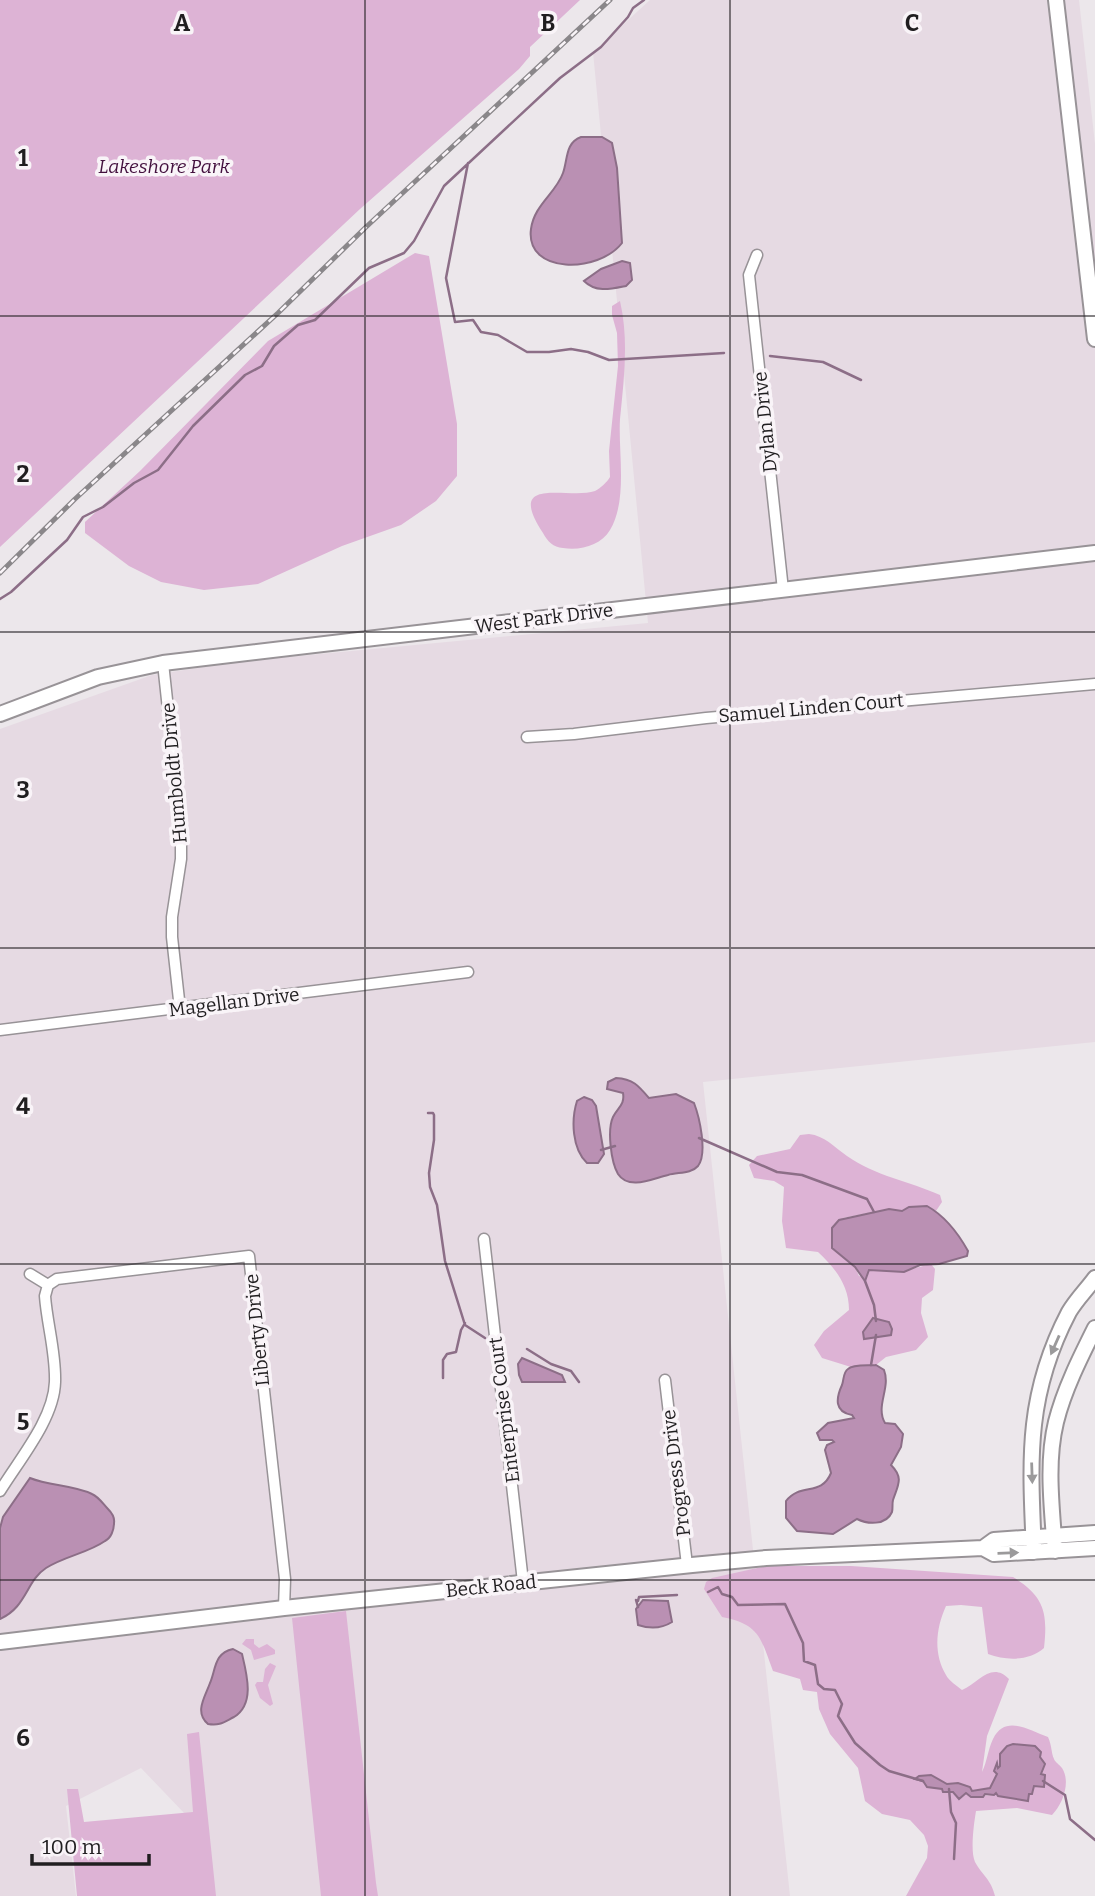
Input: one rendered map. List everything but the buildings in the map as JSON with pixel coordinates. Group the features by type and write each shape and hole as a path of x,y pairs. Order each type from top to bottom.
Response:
{"street":[{"path":"1056,0 1095,339"},
{"name":"Dylan Drive","path":"757,255 749,275 783,590"},
{"name":"West Park Drive","path":"0,714 98,677 163,663 1095,554"},
{"name":"Humboldt Drive","path":"163,663 181,829 181,859 172,917 180,1009"},
{"name":"Samuel Linden Court","path":"527,737 706,718 1095,684"},
{"name":"Magellan Drive","path":"0,1030 468,972"},
{"name":"Enterprise Court","path":"484,1239 523,1582"},
{"name":"Liberty Drive","path":"48,1285 57,1279 249,1256 285,1579 284,1608"},
{"path":"0,1491 47,1415 54,1394 54,1370 45,1296 48,1285 30,1274"},
{"path":"1034,1552 1031,1446 1035,1410 1042,1379 1070,1310 1095,1278"},
{"path":"1055,1551 1051,1458 1056,1422 1071,1378 1095,1328"},
{"name":"Progress Drive","path":"665,1380 687,1565"},
{"name":"Beck Road","path":"983,1548 994,1540 1095,1533"},
{"name":"Beck Road","path":"0,1642 284,1608 766,1558 983,1548 994,1554 1095,1548"}],"shaded area":[{"path":"650,0 1079,0 1095,144 1095,1042 703,1082 790,1896 214,1896 208,1838 141,1768 66,1806 76,1896 0,1896 0,729 152,675 236,662 648,623 593,52"},
{"path":"581,137 602,137 612,143 617,168 622,243 597,260 582,264 551,262 539,255 532,244 531,229 536,213 560,180 572,143"},
{"path":"622,261 630,263 632,280 626,286 599,289 584,281 601,269"},
{"path":"616,1078 635,1084 649,1098 676,1094 694,1103 702,1144 701,1160 695,1169 635,1183 628,1182 618,1174 612,1154 610,1130 613,1117 622,1103 623,1093 607,1089 608,1082"},
{"path":"584,1097 592,1100 596,1106 604,1154 598,1163 587,1163 576,1142 575,1109 577,1101"},
{"path":"927,1206 955,1231 968,1251 967,1256 939,1264 920,1265 904,1272 869,1270 865,1281 855,1267 832,1248 832,1228 839,1220 889,1209 902,1211 909,1207"},
{"path":"873,1318 889,1322 891,1335 864,1339 863,1332"},
{"path":"522,1358 562,1375 565,1382 522,1382 518,1364"},
{"path":"876,1365 884,1370 886,1377 882,1417 885,1423 895,1424 903,1434 901,1447 891,1465 899,1478 892,1512 881,1522 871,1523 857,1519 833,1534 797,1531 786,1518 786,1501 798,1492 822,1485 831,1473 825,1450 827,1445 834,1442 820,1440 817,1433 828,1423 854,1418 842,1411 838,1404 845,1372 853,1366"},
{"path":"30,1478 94,1495 113,1515 112,1534 98,1545 61,1560 39,1573 16,1608 0,1619 0,1528 3,1517"},
{"path":"643,1600 668,1601 672,1622 655,1628 638,1625 636,1609"},
{"path":"233,1649 242,1654 246,1671 248,1688 245,1705 234,1717 219,1724 208,1724 201,1709 203,1699 219,1658"},
{"path":"1013,1744 1035,1746 1041,1752 1040,1757 1045,1764 1041,1774 1045,1775 1044,1787 1034,1786 1028,1801 998,1796 996,1793 971,1797 966,1793 959,1799 953,1792 927,1787 923,1781 915,1779 931,1775 947,1784 958,1783 970,1787 972,1791 990,1788 997,1774 994,1771 997,1763 998,1768 1000,1766 1000,1754"}],"green space":[{"name":"Lakeshore Park","path":"0,0 580,0 530,47 530,56 519,69 360,209 0,547"},
{"path":"415,253 429,256 457,424 457,476 436,501 401,525 342,546 258,584 204,590 161,582 129,566 85,533 85,522 140,471 268,341"},
{"path":"620,301 625,345 620,419 621,490 616,518 606,535 596,543 583,548 559,547 551,544 545,536 533,515 531,503 535,496 545,493 595,491 610,477 609,451 618,366 617,333 612,306"},
{"path":"809,1134 824,1139 869,1169 940,1195 942,1202 936,1211 927,1206 902,1211 889,1209 843,1218 832,1228 832,1248 855,1267 859,1276 867,1278 868,1270 873,1269 900,1272 931,1264 935,1269 933,1290 922,1298 921,1313 928,1337 916,1350 886,1357 876,1365 851,1367 822,1358 814,1345 824,1331 849,1310 847,1293 835,1271 818,1252 786,1248 782,1221 784,1187 774,1181 754,1178 749,1165 757,1156 790,1149 800,1135"},
{"path":"766,1566 851,1566 1013,1577 1031,1591 1042,1606 1044,1615 1044,1648 1038,1652 1010,1659 988,1654 982,1607 946,1606 937,1640 939,1658 946,1675 962,1690 991,1673 1003,1674 1009,1679 987,1736 982,1772 998,1731 1004,1727 1018,1726 1048,1737 1054,1759 1065,1774 1064,1793 1052,1815 1017,1808 976,1811 973,1837 975,1862 991,1885 995,1896 906,1896 927,1858 928,1846 924,1835 910,1820 882,1814 865,1801 858,1768 830,1734 819,1709 817,1692 803,1690 800,1679 773,1671 762,1642 752,1629 722,1617 704,1589 706,1582 712,1578","holes":["1040,1754 1041,1787 1035,1785 1028,1801 998,1796 996,1793 978,1796 979,1790 992,1787 998,1763 999,1768 1001,1762"]},
{"path":"346,1611 378,1896 321,1896 292,1618"},
{"path":"246,1639 254,1639 254,1644 259,1648 267,1644 275,1650 275,1654 254,1660 251,1650 242,1644"},
{"path":"270,1663 276,1666 268,1685 273,1704 270,1706 260,1698 255,1685 257,1682 263,1682 265,1669"},
{"path":"199,1732 216,1896 77,1896 67,1789 78,1789 84,1822 193,1812 187,1734"}],"waterway":[{"path":"0,599 67,540 83,517 103,507 134,483 158,470 193,426 245,375 262,366 274,346 298,325 315,320 369,268 404,253 414,241 444,186 560,78 601,47 633,8 644,0"},
{"path":"468,163 446,278 455,322 473,320 481,332 498,335 527,352 571,349 609,360 724,353"},
{"path":"770,356 823,362 861,380"},
{"path":"428,1113 434,1115 430,1187 437,1205 445,1261 465,1325 485,1338"},
{"path":"699,1138 777,1172 802,1175 867,1199 874,1212"},
{"path":"601,1150 615,1146"},
{"path":"865,1281 874,1305 876,1321"},
{"path":"443,1378 443,1360 447,1354 456,1352 465,1323"},
{"path":"871,1365 876,1335"},
{"path":"527,1349 551,1364 571,1371 579,1382"},
{"path":"708,1592 718,1587 722,1594 732,1597 738,1605 785,1604 803,1643 804,1661 815,1665 818,1684 824,1689 835,1690 842,1704 838,1716 855,1743 889,1771 923,1781"},
{"path":"638,1607 636,1600 638,1601 639,1597 677,1595"},
{"path":"1043,1781 1065,1795 1070,1819 1095,1840"},
{"path":"949,1789 951,1812 956,1823 954,1859"}],"railway":[{"path":"0,573 75,499 278,313 365,228 610,0"}]}
